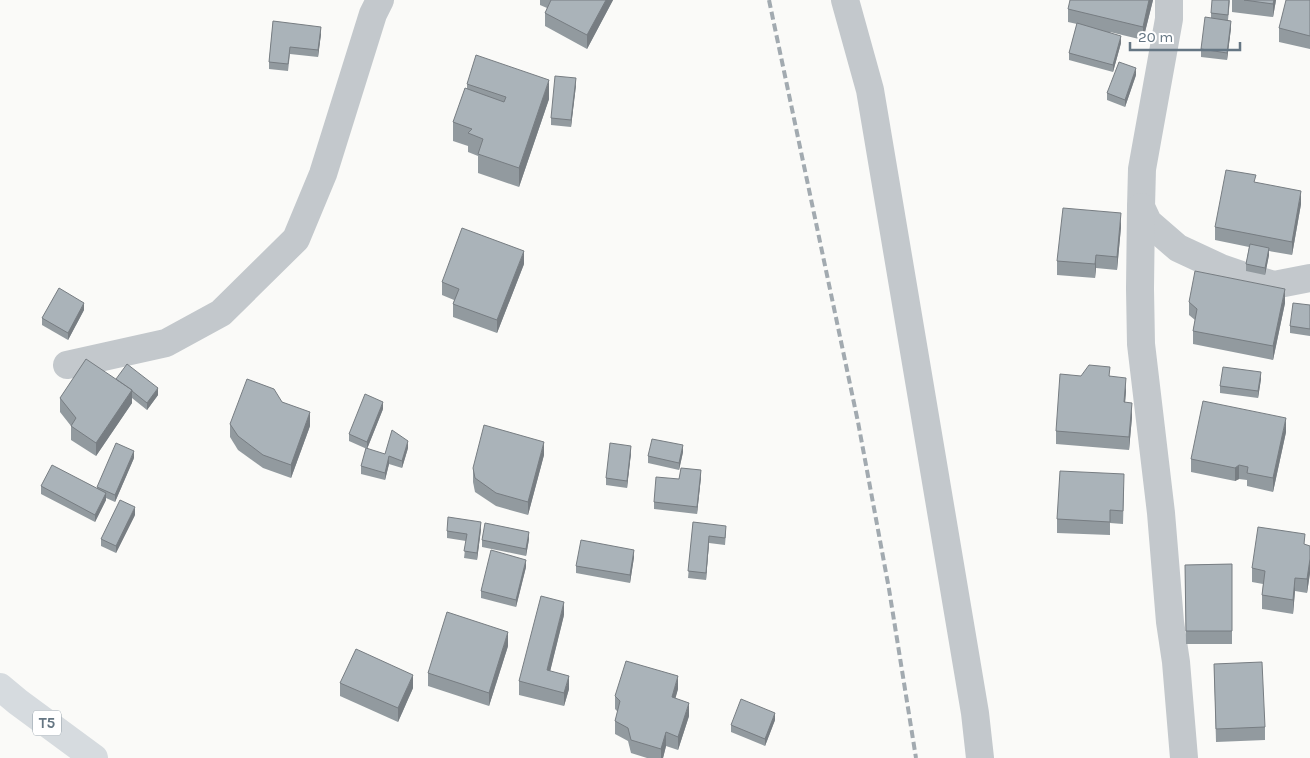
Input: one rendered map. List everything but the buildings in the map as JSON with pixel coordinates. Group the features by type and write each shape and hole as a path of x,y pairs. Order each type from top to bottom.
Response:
{"highway":[{"name":"T5","path":"0,687 94,758"}],"street":[{"path":"67,365 166,343 221,313 296,239 323,174 373,14 380,0"},
{"path":"845,0 870,90 975,713 980,758"},
{"path":"1169,0 1169,19 1142,169 1141,344 1161,513 1184,758"},
{"path":"1141,207 1148,222 1178,248 1221,268 1274,285 1310,278"}],"railway":[{"path":"769,0 858,422 889,589 916,758"}]}
